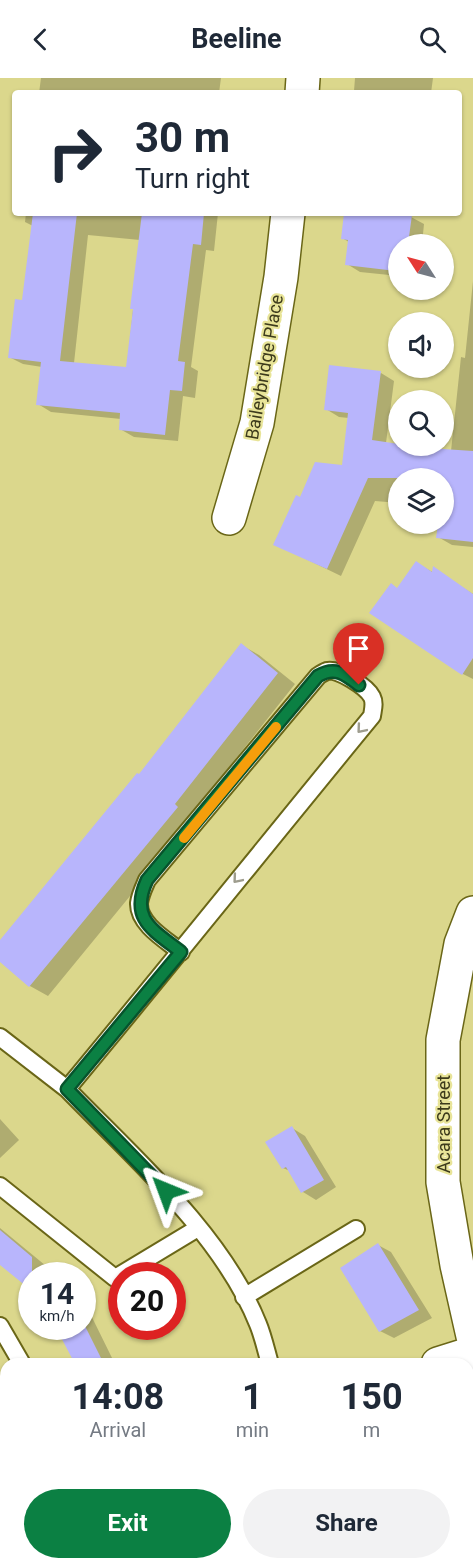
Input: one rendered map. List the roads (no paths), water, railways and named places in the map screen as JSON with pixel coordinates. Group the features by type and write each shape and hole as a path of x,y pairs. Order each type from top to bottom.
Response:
{"street":[{"name":"Baileybridge Place","path":"229,518 257,423 281,277 288,216"},
{"name":"Acara Street","path":"473,913 461,944 443,1040 443,1182 457,1265 473,1336"},
{"path":"457,1358 473,1353"}],"lane":[{"path":"67,1089 181,952 227,892 372,716 374,706 370,693 348,677 327,671 318,676 147,880 139,903 145,920 159,935 181,952"},
{"path":"0,1036 67,1089 183,1209 231,1271 258,1324 268,1358"},
{"path":"0,1186 116,1278 198,1228"},
{"path":"244,1297 356,1229"},
{"path":"0,1326 19,1358"}]}
